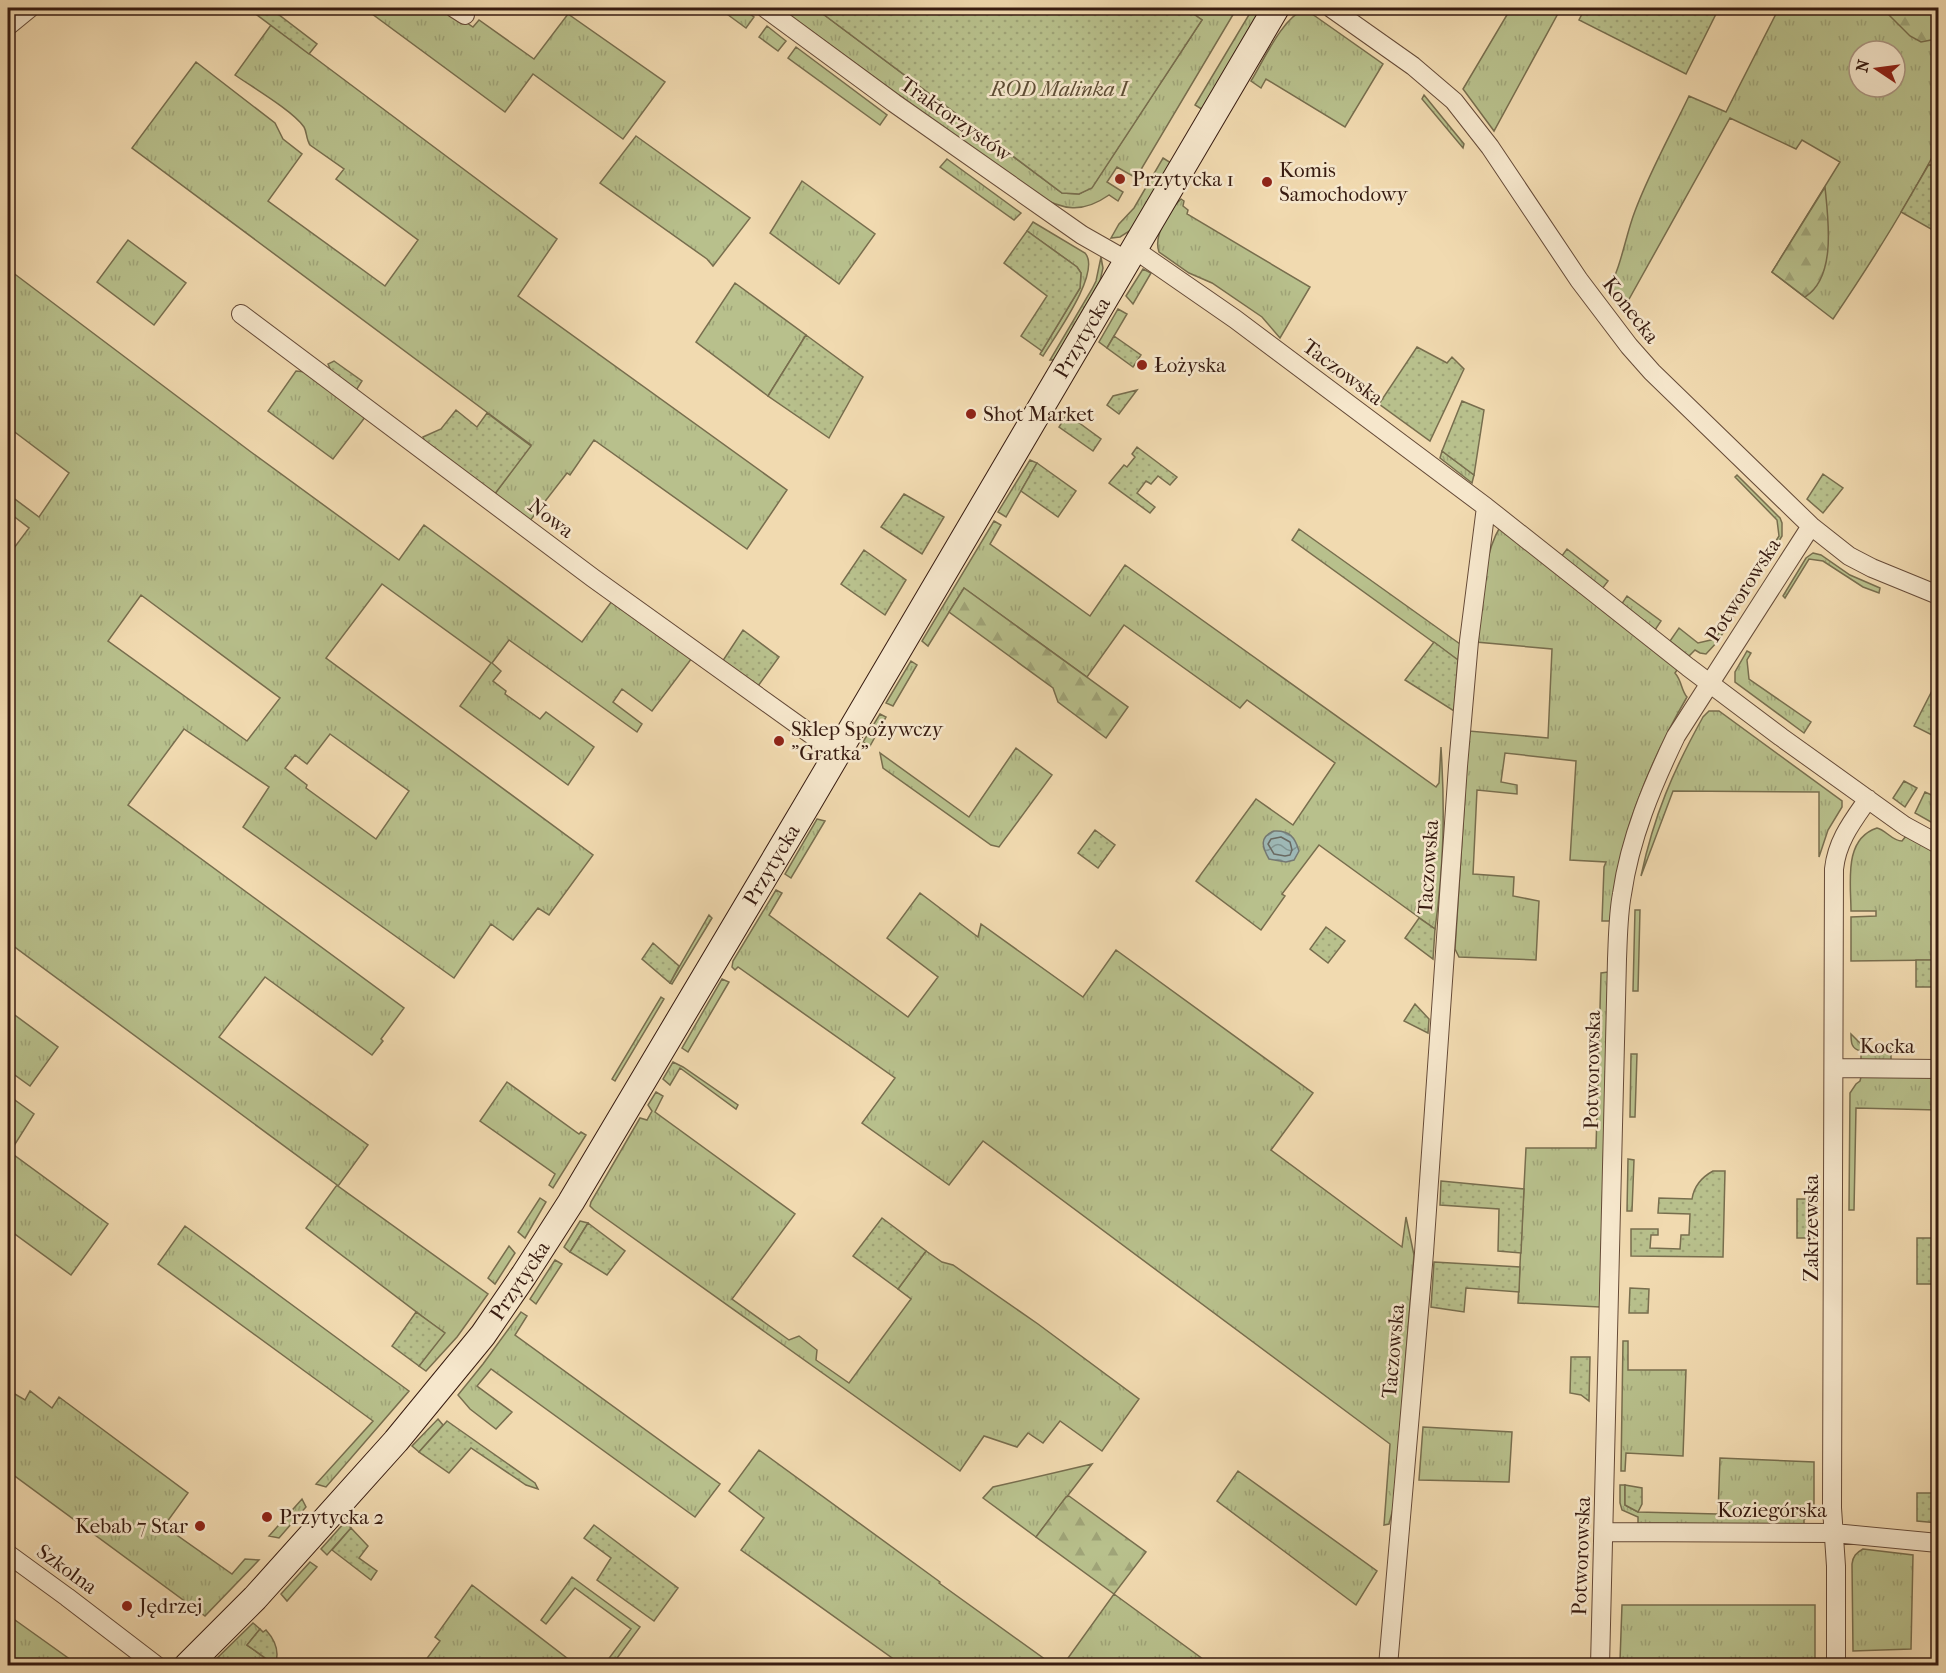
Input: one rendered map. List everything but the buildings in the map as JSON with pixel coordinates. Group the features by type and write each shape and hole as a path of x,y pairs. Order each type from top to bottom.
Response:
{"main road":[{"name":"Przytycka","path":"187,1665 255,1598 439,1391 483,1335 571,1202 1276,8"}],"street":[{"path":"8,26 30,8"},
{"name":"Traktorzystów","path":"765,8 1072,229 1130,254"},
{"name":"Konecka","path":"1331,8 1413,66 1454,101 1490,147 1579,280 1629,346 1652,372 1811,526 1849,556 1938,595"},
{"name":"Taczowska","path":"1130,254 1235,319 1486,507 1471,621 1458,766 1424,1253 1388,1665"},
{"name":"Nowa","path":"241,314 584,570 837,753"},
{"path":"1486,507 1781,737 1905,826 1938,844"},
{"name":"Potworowska","path":"1600,1665 1605,1532 1617,958 1622,894 1638,826 1676,736 1811,526"},
{"name":"Zakrzewska","path":"1836,1665 1836,1566 1832,1508 1834,870 1836,855 1846,830 1868,800"},
{"name":"Kocka","path":"1834,1068 1938,1069"},
{"name":"Koziegórska","path":"1605,1532 1834,1533 1938,1543"},
{"name":"Szkolna","path":"8,1554 157,1665"}],"green space":[{"path":"250,8 270,8 317,44 309,54"},
{"path":"364,8 445,8 473,27 479,20 534,59 568,14 665,82 623,139 533,74 505,112"},
{"path":"721,8 741,8 754,17 746,28"},
{"path":"780,8 815,8 1062,193 1079,194 1092,187 1202,20 1185,8 1237,8 1136,178 1117,167 1107,182 1123,192 1118,201 1109,195 1090,205 1073,208 1055,204 1036,195"},
{"name":"ROD Malinka I","path":"815,8 1185,8 1202,20 1092,188 1079,194 1062,193"},
{"path":"1253,8 1262,8 1203,110 1195,105"},
{"path":"1511,8 1561,8 1494,131 1463,89"},
{"path":"1579,8 1719,8 1686,74 1579,20 1584,10"},
{"path":"1779,8 1938,8 1938,146 1888,234 1833,319 1772,272 1840,162 1802,140 1796,149 1730,118 1623,310 1608,290 1617,271 1641,196 1689,96 1726,112"},
{"path":"1882,8 1938,8 1938,34 1931,40 1921,42 1910,36"},
{"path":"1305,9 1383,64 1345,127 1266,79 1261,88 1251,81 1281,30"},
{"path":"271,25 557,239 518,296 787,490 747,549 594,440 570,475 567,473 529,522 494,495 531,445 132,148 196,62 275,123 283,139 302,154 268,201 385,286 418,240 336,179 344,169 310,145 305,129 299,121 235,75"},
{"path":"767,26 786,41 778,51 759,37"},
{"path":"796,47 887,115 880,125 788,58"},
{"path":"1424,95 1464,144 1463,148 1422,99"},
{"path":"636,136 750,218 713,266 707,259 600,183"},
{"path":"1163,158 1171,163 1131,230 1120,237 1111,238 1119,224 1134,208"},
{"path":"947,159 1021,213 1014,220 940,167"},
{"path":"1929,164 1938,170 1938,233 1901,212"},
{"path":"802,181 875,234 839,284 770,233"},
{"path":"1825,187 1828,214 1826,262 1815,288 1805,297 1772,272"},
{"path":"1181,199 1184,201 1183,206 1188,210 1187,214 1310,287 1280,338 1262,317 1212,283 1189,273 1159,252 1160,231"},
{"path":"1033,222 1085,253 1089,262 1082,289 1075,304 1043,356 1040,354 1080,288 1081,273 1077,267 1027,231"},
{"path":"1027,231 1077,267 1081,273 1080,288 1042,351 1021,336 1047,296 1004,263"},
{"path":"128,240 186,283 154,325 97,282"},
{"path":"1101,257 1103,268 1100,281 1054,360 1050,360 1096,281"},
{"path":"8,269 399,560 424,525 582,642 612,601 692,658 652,711 622,689 613,702 642,724 637,732 509,640 492,663 501,671 493,681 506,691 505,694 540,719 546,712 594,747 568,785 460,706 491,663 382,584 326,658 593,855 549,915 538,908 513,940 491,924 454,978 243,827 269,787 184,729 128,805 404,1008 372,1055 265,977 219,1037 368,1145 338,1186 488,1294 457,1337 426,1371 419,1366 444,1333 306,1228 337,1185 8,942 8,556 29,528 8,512 8,494 39,517 69,473 8,427","holes":["141,595 280,698 247,741 108,641","330,734 409,791 376,839 306,788 307,785 285,768 295,755 307,764"]},
{"path":"1143,269 1151,273 1133,304 1126,296"},
{"path":"735,283 806,335 768,396 696,342"},
{"path":"1118,309 1127,314 1107,348 1099,342"},
{"path":"806,335 863,377 829,438 768,396"},
{"path":"1114,336 1141,355 1133,367 1107,348"},
{"path":"1417,347 1447,363 1452,357 1464,369 1430,441 1379,404"},
{"path":"334,361 362,381 355,392 334,378 328,364"},
{"path":"296,371 306,372 366,416 333,459 268,411"},
{"path":"1137,390 1119,414 1107,405 1113,396"},
{"path":"1462,401 1484,410 1474,475 1442,451"},
{"path":"456,410 477,427 487,413 531,446 494,495 426,445 423,437 441,429"},
{"path":"1067,414 1101,439 1093,451 1059,427"},
{"path":"1137,447 1177,477 1170,485 1158,476 1151,484 1146,481 1137,493 1155,507 1150,513 1109,483 1124,465 1127,467 1135,457 1132,454"},
{"path":"1442,451 1474,475 1472,483 1440,458"},
{"path":"1030,460 1037,463 1006,517 998,512"},
{"path":"1037,463 1076,491 1058,517 1021,491"},
{"path":"1823,474 1843,488 1823,513 1807,499"},
{"path":"1737,475 1780,518 1782,536 1718,641 1706,654 1695,650 1689,656 1670,641 1679,628 1698,643 1715,639 1779,536 1777,520 1735,477"},
{"path":"904,494 944,517 922,554 881,527"},
{"path":"994,521 1001,525 990,544 1090,616 1125,565 1436,787 1439,783 1441,747 1443,838 1435,929 1319,845 1282,894 1285,896 1261,930 1196,881 1256,799 1293,825 1335,763 1247,700 1240,708 1124,625 1087,677 964,588 928,646 922,641"},
{"path":"1500,527 1679,667 1675,673 1687,697 1659,750 1636,804 1619,862 1610,921 1602,921 1606,862 1570,860 1576,761 1505,753 1501,782 1517,785 1517,794 1477,790 1473,874 1514,877 1513,896 1539,901 1536,960 1459,957 1455,949 1469,731 1548,738 1552,649 1476,642 1486,567"},
{"path":"1299,529 1460,644 1458,660 1292,540"},
{"path":"1567,549 1608,581 1602,589 1561,557"},
{"path":"864,550 906,580 885,615 841,584"},
{"path":"1813,553 1821,555 1850,575 1880,588 1879,593 1863,587 1823,561 1809,559 1785,598 1783,596 1806,558"},
{"path":"964,588 1128,707 1106,738 1058,702 1053,688 949,612"},
{"path":"1627,596 1661,621 1655,630 1621,605"},
{"path":"743,630 779,657 758,686 722,662"},
{"path":"1434,642 1458,660 1454,711 1405,680"},
{"path":"1747,651 1751,653 1747,660 1749,679 1811,722 1804,733 1735,682 1735,672"},
{"path":"911,661 917,665 893,706 886,703"},
{"path":"1938,679 1938,738 1914,726"},
{"path":"1709,711 1719,711 1842,801 1842,807 1828,830 1819,857 1819,792 1673,791 1641,876 1658,813 1692,737"},
{"path":"880,714 886,717 870,746 863,742"},
{"path":"1016,748 1052,775 999,847 991,845 883,768 880,753 969,817"},
{"path":"1904,781 1917,788 1905,807 1893,798"},
{"path":"1925,792 1938,798 1938,826 1915,813"},
{"path":"817,819 825,821 791,878 785,874"},
{"path":"1877,828 1898,841 1902,841 1906,836 1938,854 1938,960 1851,961 1851,917 1876,916 1876,911 1851,911 1851,863 1859,842 1866,834"},
{"path":"1095,830 1115,845 1098,868 1078,853"},
{"path":"776,890 782,893 769,915 908,1017 938,977 887,938 920,893 978,937 981,924 1083,997 1116,950 1313,1093 1271,1150 1402,1247 1406,1217 1414,1255 1394,1505 1389,1524 1384,1525 1390,1444 983,1141 949,1185 862,1123 895,1078 738,967 735,970 732,967 733,961"},
{"path":"1635,910 1640,910 1638,991 1633,991"},
{"path":"709,915 712,918 672,984 670,983"},
{"path":"1419,918 1435,929 1433,959 1405,938"},
{"path":"1326,927 1345,941 1328,963 1310,949"},
{"path":"653,943 679,966 670,983 642,959"},
{"path":"1916,960 1938,960 1938,987 1916,987"},
{"path":"1608,972 1600,1307 1518,1303 1526,1148 1596,1148 1601,973"},
{"path":"722,979 729,982 688,1052 682,1048"},
{"path":"661,997 664,999 615,1081 612,1079"},
{"path":"1415,1004 1429,1019 1428,1033 1404,1021"},
{"path":"8,1010 58,1047 30,1086 8,1070"},
{"path":"1851,1034 1864,1047 1891,1048 1891,1061 1861,1060 1861,1051 1853,1047"},
{"path":"1631,1054 1637,1054 1635,1117 1630,1117"},
{"path":"673,1062 738,1105 736,1109 680,1068 670,1085 663,1079"},
{"path":"1861,1077 1938,1077 1938,1110 1856,1108 1854,1210 1849,1210 1850,1093"},
{"path":"507,1082 579,1134 581,1132 586,1135 553,1188 549,1185 555,1174 480,1121"},
{"path":"656,1092 663,1096 655,1112 795,1214 732,1299 789,1340 799,1336 817,1350 816,1360 849,1383 911,1299 898,1289 926,1251 942,1262 953,1265 1038,1324 1139,1399 1102,1451 1060,1421 1043,1443 1028,1433 1017,1447 984,1436 960,1471 594,1210 590,1206 591,1202 640,1118 647,1120 652,1111 648,1105"},
{"path":"8,1095 34,1114 10,1152 108,1224 71,1275 8,1229"},
{"path":"1628,1159 1634,1160 1632,1211 1627,1211"},
{"path":"1713,1171 1725,1171 1723,1257 1631,1256 1631,1229 1658,1229 1658,1235 1651,1235 1650,1248 1680,1249 1681,1235 1689,1235 1690,1214 1658,1213 1659,1198 1692,1199 1699,1182"},
{"path":"1441,1181 1524,1189 1521,1253 1498,1251 1499,1209 1440,1205"},
{"path":"540,1198 546,1202 525,1238 518,1232"},
{"path":"1797,1199 1816,1199 1815,1238 1797,1238"},
{"path":"882,1218 926,1251 898,1289 853,1256"},
{"path":"580,1221 588,1223 570,1252 564,1247"},
{"path":"588,1223 625,1251 607,1275 570,1252"},
{"path":"185,1226 409,1391 326,1487 316,1484 373,1421 158,1264"},
{"path":"1917,1238 1938,1238 1938,1284 1917,1284"},
{"path":"509,1246 515,1253 495,1284 488,1278"},
{"path":"555,1260 562,1264 536,1304 530,1299"},
{"path":"1434,1262 1520,1267 1519,1292 1466,1288 1464,1312 1431,1307"},
{"path":"1630,1288 1649,1289 1648,1313 1629,1313"},
{"path":"416,1312 445,1333 419,1366 392,1346"},
{"path":"521,1312 527,1316 515,1335 720,1484 695,1517 491,1369 477,1386 512,1412 496,1429 470,1409 458,1395"},
{"path":"1623,1341 1628,1341 1628,1370 1686,1370 1683,1456 1626,1453 1625,1471 1621,1471"},
{"path":"1571,1357 1590,1357 1589,1401 1581,1395 1570,1393"},
{"path":"8,1390 25,1400 30,1391 52,1408 59,1397 188,1493 164,1526 232,1574 245,1559 259,1560 205,1616 8,1471"},
{"path":"438,1419 443,1425 419,1452 412,1446"},
{"path":"447,1421 535,1483 538,1489 526,1485 471,1448 449,1473 419,1452"},
{"path":"1423,1427 1512,1432 1509,1482 1419,1480"},
{"path":"759,1450 1053,1665 902,1665 741,1550 764,1518 729,1491"},
{"path":"1720,1458 1814,1462 1814,1514 1804,1519 1804,1525 1638,1523 1638,1517 1622,1510 1620,1485 1625,1485 1625,1505 1638,1512 1718,1514"},
{"path":"1092,1464 1036,1537 983,1498 993,1487"},
{"path":"1238,1471 1377,1571 1356,1605 1217,1501"},
{"path":"1625,1485 1642,1488 1642,1504 1638,1512 1625,1505"},
{"path":"1917,1493 1938,1493 1938,1523 1917,1521"},
{"path":"1069,1496 1146,1552 1114,1594 1036,1537"},
{"path":"302,1499 306,1507 279,1538 269,1536"},
{"path":"345,1522 351,1528 327,1555 321,1549"},
{"path":"594,1525 678,1588 654,1621 597,1580 611,1558 584,1538"},
{"path":"351,1528 368,1546 359,1558 377,1571 371,1580 332,1550"},
{"path":"1863,1549 1913,1555 1911,1649 1853,1651 1852,1564 1855,1555"},
{"path":"310,1562 317,1567 287,1601 281,1594"},
{"path":"572,1577 640,1627 612,1665 604,1665 631,1629 575,1588 546,1624 541,1620"},
{"path":"472,1585 576,1665 422,1665 440,1641 435,1637"},
{"path":"1114,1594 1211,1665 1063,1665"},
{"path":"1622,1605 1815,1605 1815,1662 1620,1661"},
{"path":"8,1615 78,1665 8,1665"},
{"path":"253,1623 260,1629 247,1645 275,1665 209,1666"},
{"path":"260,1629 263,1632 266,1630 274,1642 277,1651 275,1665 247,1645"}],"water":[{"path":"1274,831 1287,833 1296,842 1299,851 1294,860 1286,862 1269,859 1263,843 1266,836"}],"place":[{"name":"Przytycka 1","path":"1120,179"},
{"name":"Komis Samochodowy","path":"1267,182"},
{"name":"Łożyska","path":"1142,365"},
{"name":"Shot Market","path":"971,414"},
{"name":"Sklep Spożywczy \"Gratka\"","path":"779,741"},
{"name":"Przytycka 2","path":"267,1517"},
{"name":"Kebab 7 Star","path":"200,1526"},
{"name":"Jędrzej","path":"127,1606"}]}
